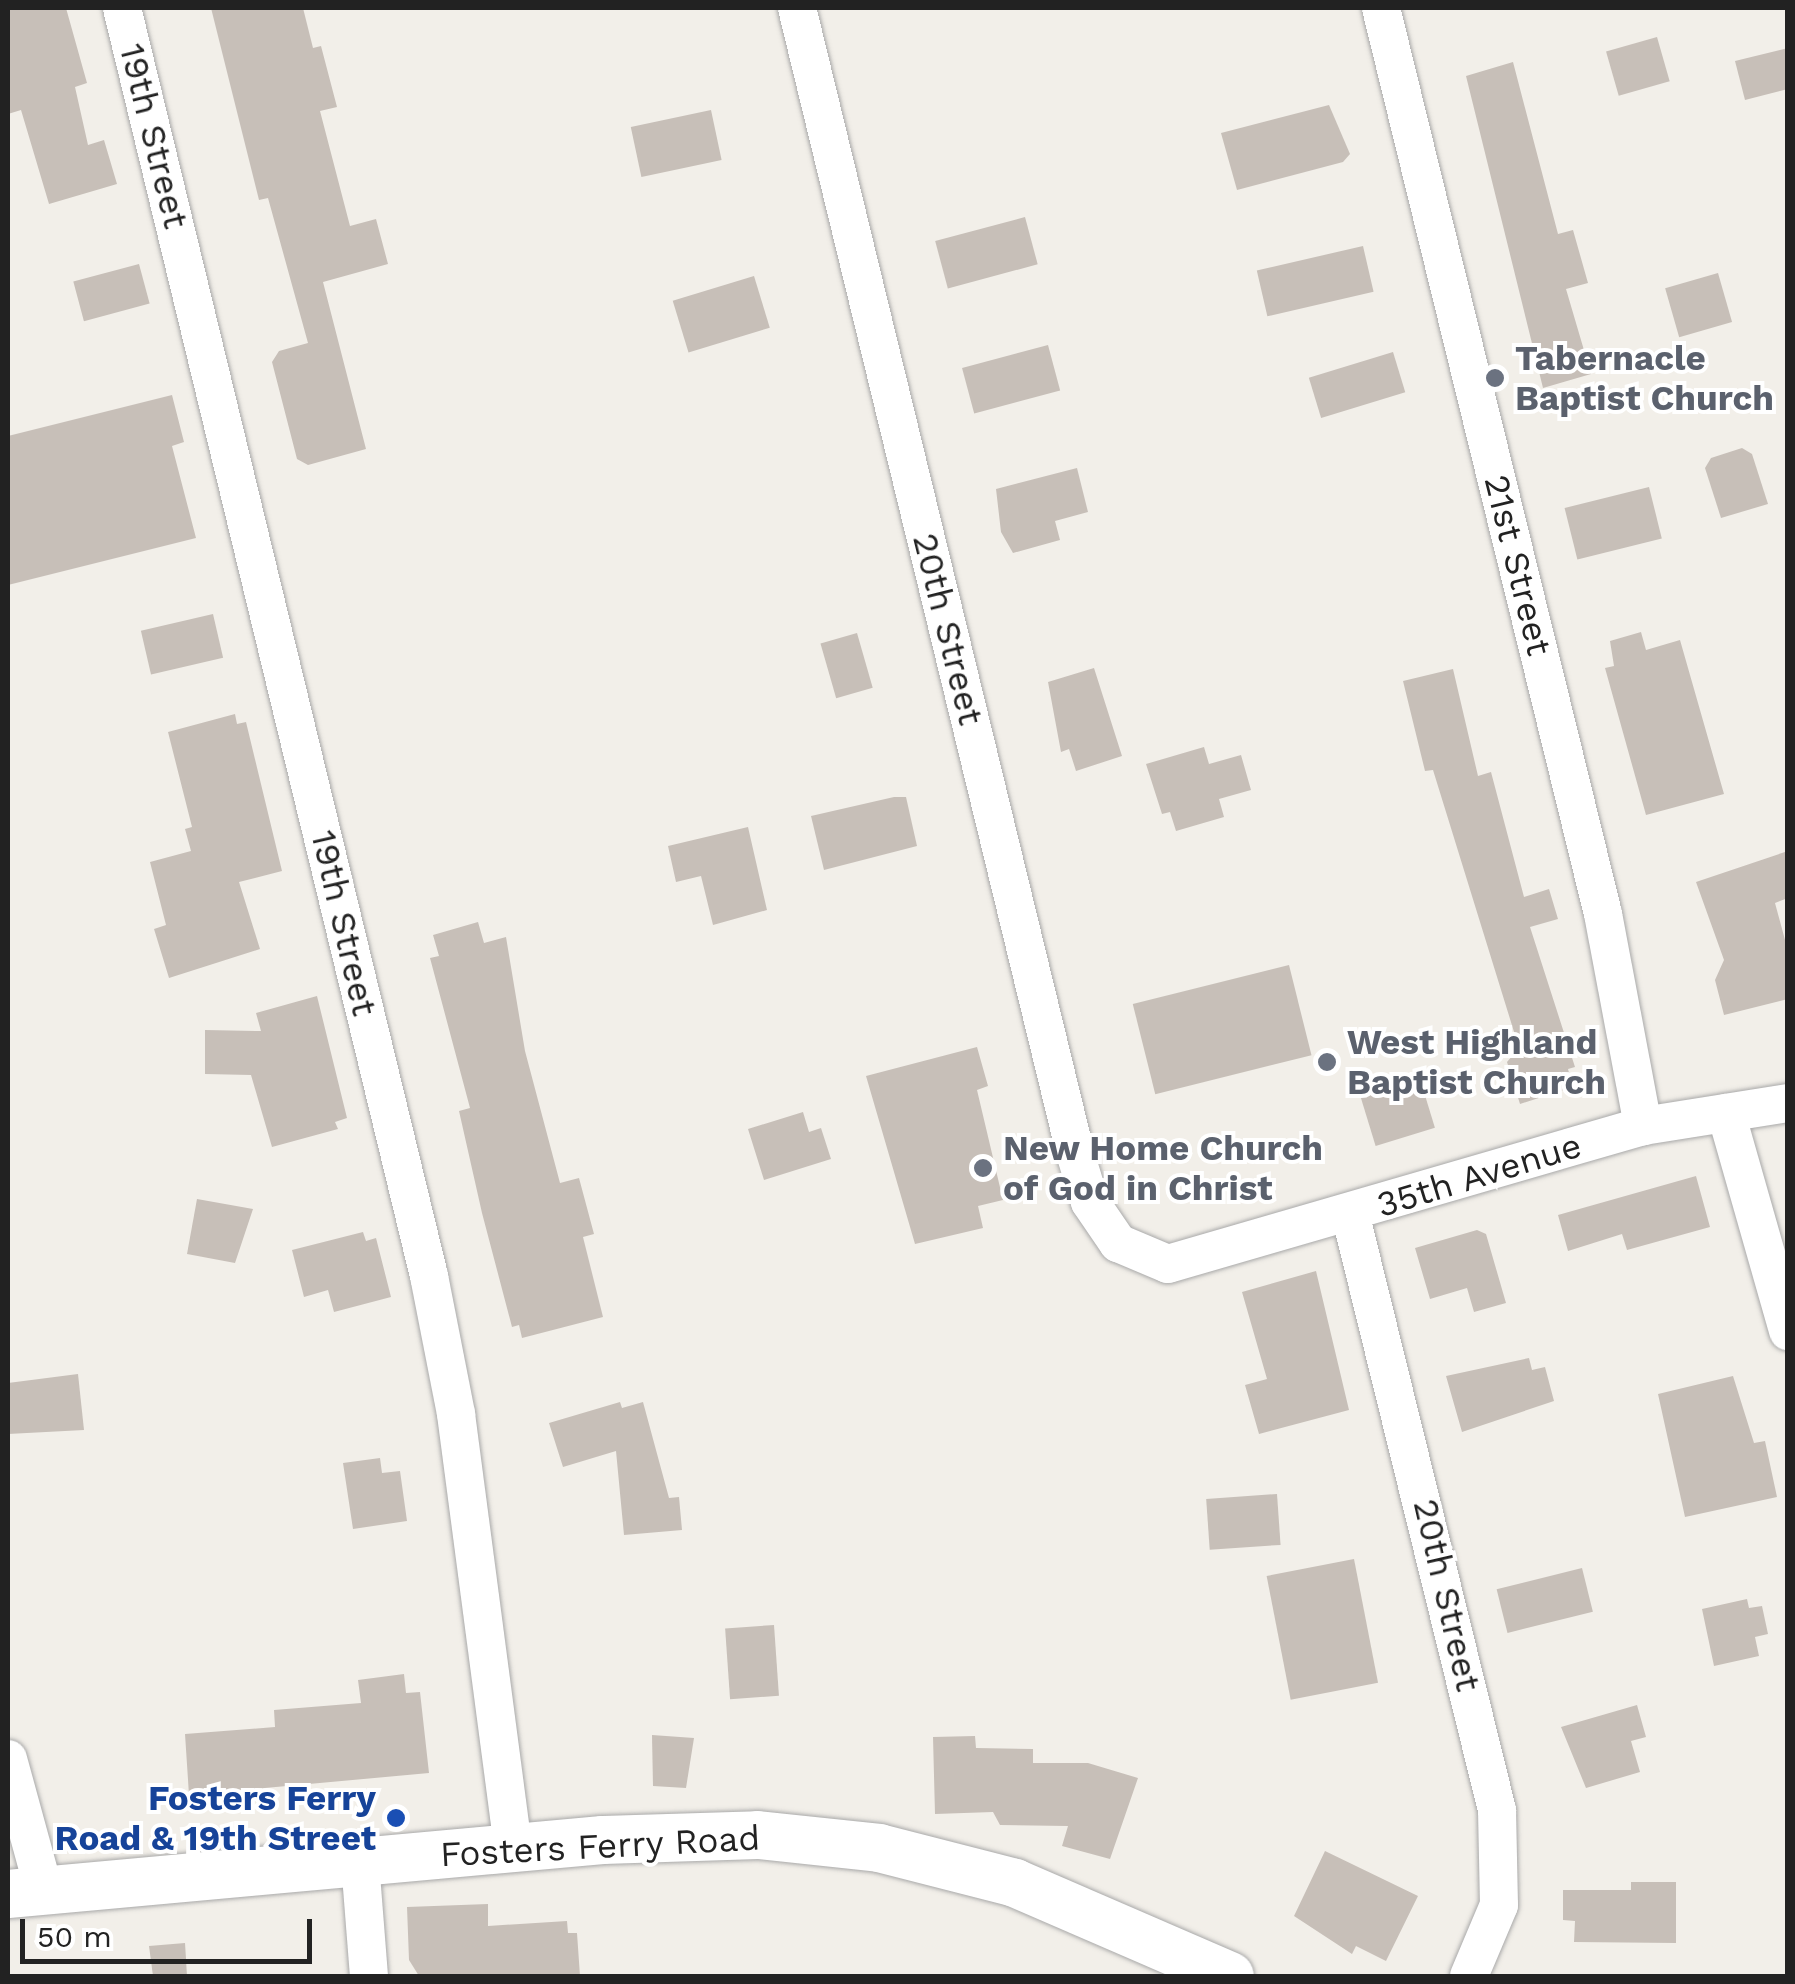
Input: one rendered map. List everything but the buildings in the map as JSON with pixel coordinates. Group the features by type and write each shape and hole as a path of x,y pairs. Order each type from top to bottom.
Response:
{"street":[{"name":"19th Street","path":"122,8 428,1276 456,1414 513,1849"},
{"name":"20th Street","path":"797,8 1076,1156 1090,1202 1118,1243"},
{"name":"21st Street","path":"1380,8 1603,914 1643,1126"},
{"name":"35th Avenue","path":"1118,1243 1168,1264 1643,1126 1788,1103"},
{"path":"1726,1112 1788,1330"},
{"name":"20th Street","path":"1350,1214 1497,1810 1499,1904 1469,1976"},
{"path":"8,1759 26,1892"},
{"name":"Fosters Ferry Road","path":"26,1892 697,1834 879,1848 1015,1882 1230,1976"},
{"path":"360,1862 369,1976"}],"place":[{"name":"Tabernacle Baptist Church","path":"1495,378"},
{"name":"West Highland Baptist Church","path":"1327,1062"},
{"name":"New Home Church of God in Christ","path":"983,1168"},
{"name":"Fosters Ferry Road & 19th Street","path":"396,1818"}]}
